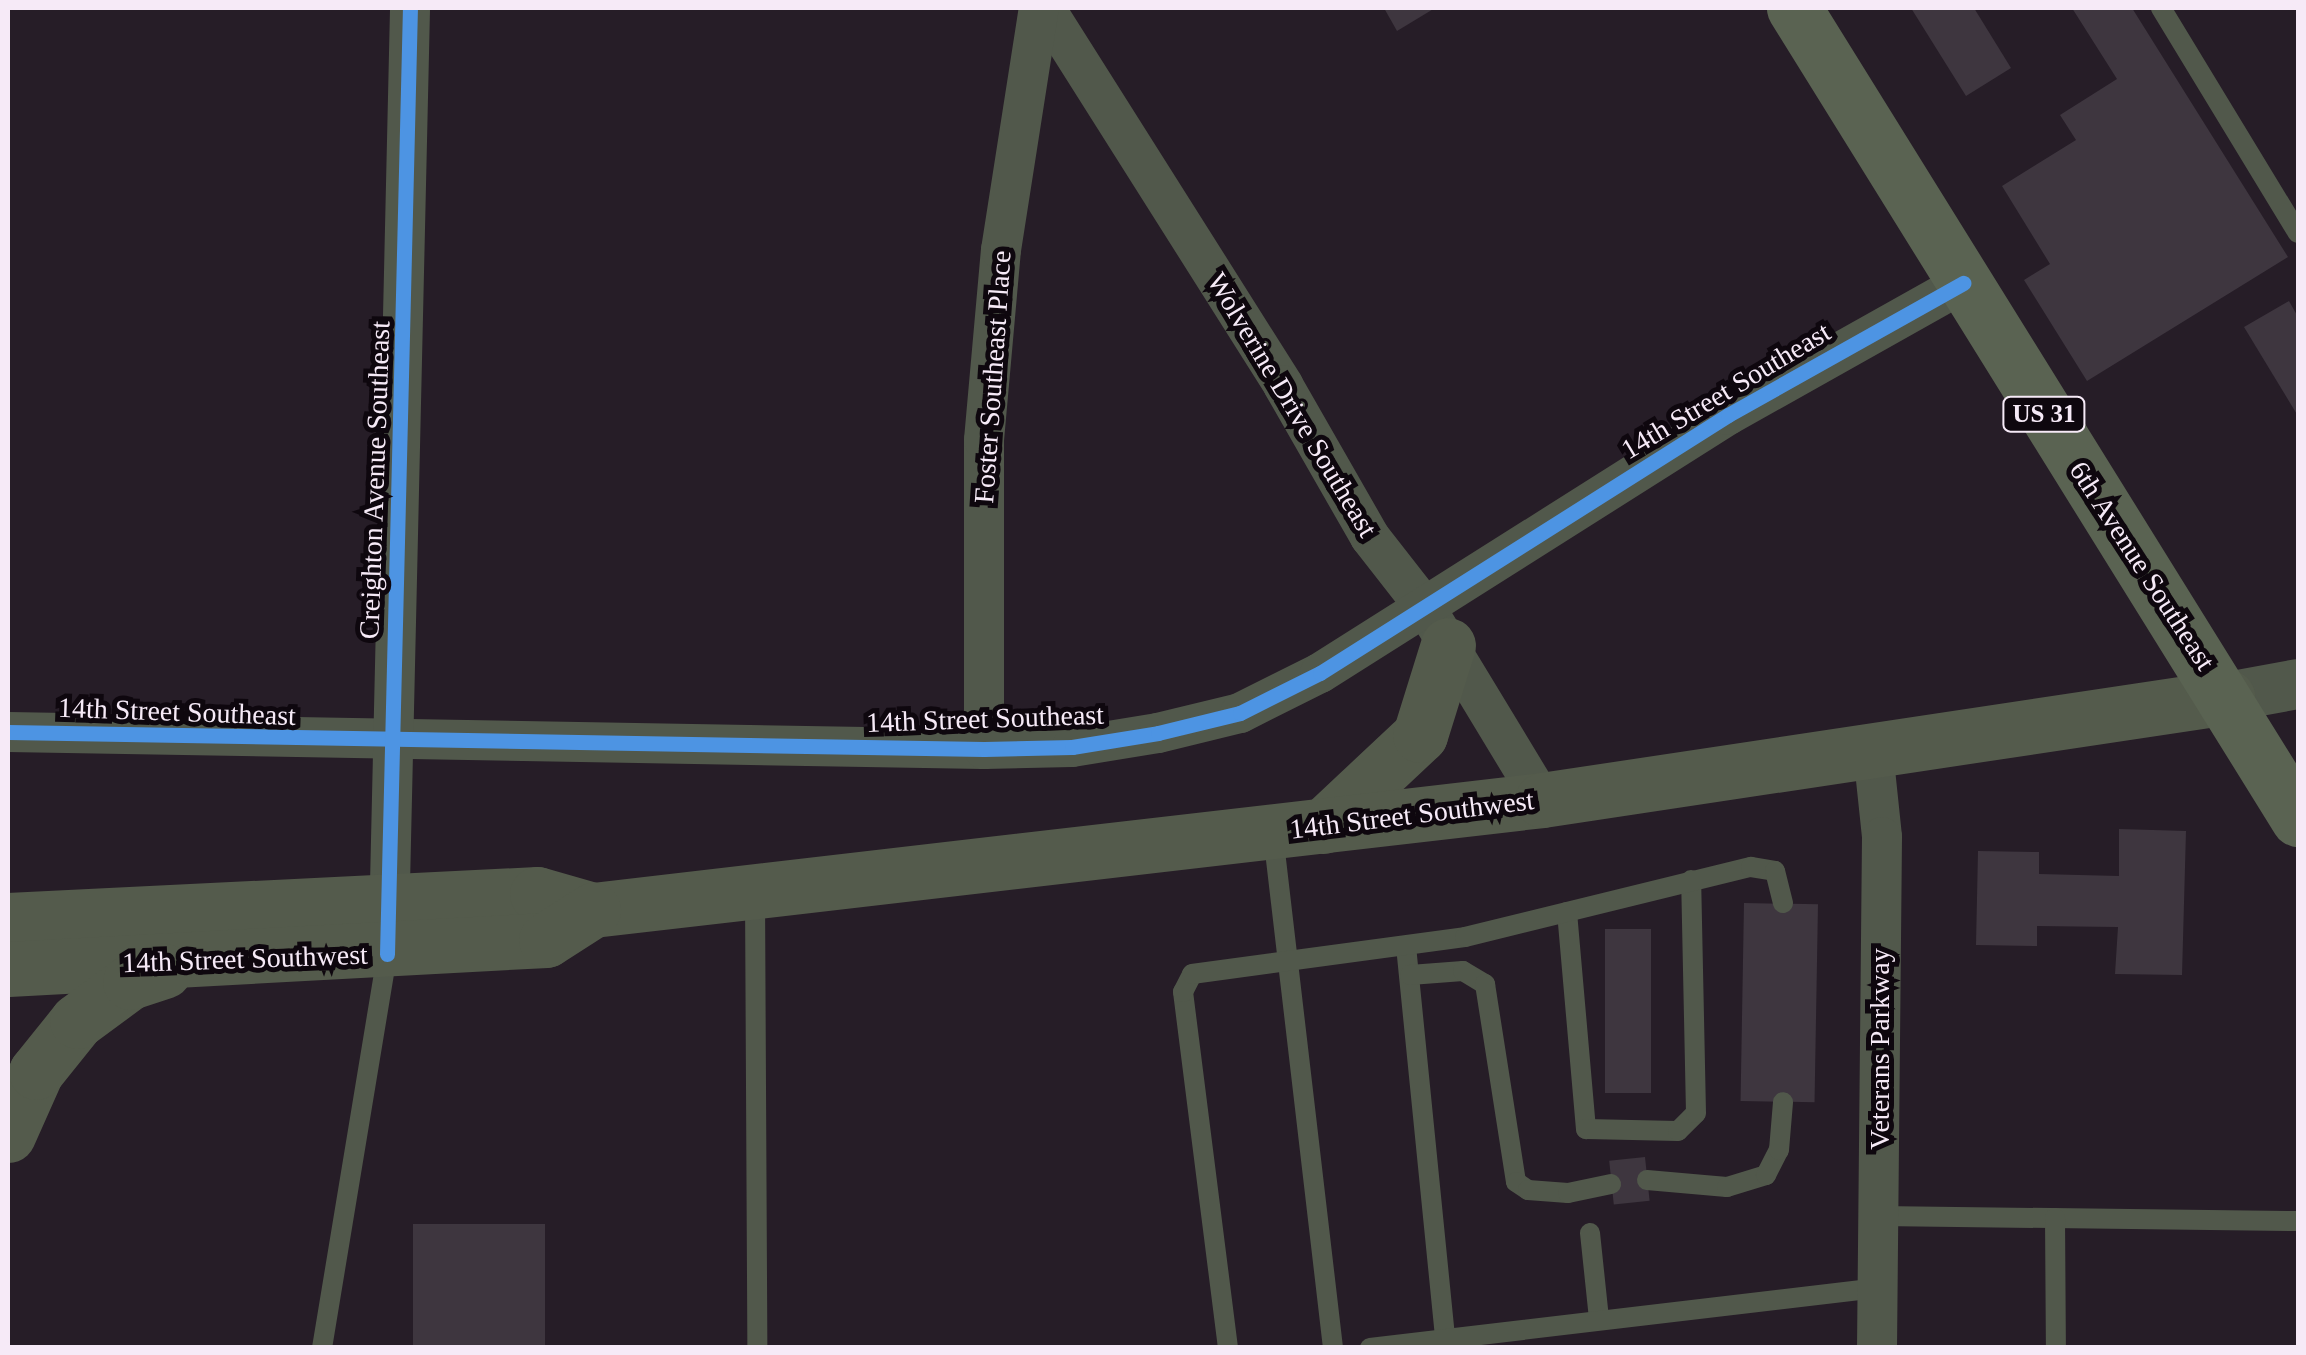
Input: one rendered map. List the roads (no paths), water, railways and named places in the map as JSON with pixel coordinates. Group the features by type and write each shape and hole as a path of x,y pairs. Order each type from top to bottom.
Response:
{"main road":[{"name":"6th Avenue Southeast","path":"1794,8 1963,283 2227,697 2298,818"},
{"path":"1298,829 1420,735 1438,627"},
{"name":"14th Street Southwest","path":"8,920 537,894 594,910 1542,800 2227,697"},
{"name":"14th Street Southwest","path":"8,969 387,954 546,940 594,910"},
{"path":"8,1135 36,1072 76,1021 130,982 196,960"}],"street":[{"name":"Creighton Avenue Southeast","path":"387,954 410,8"},
{"name":"Wolverine Drive Southeast","path":"1042,8 1283,385 1370,537 1438,627 1542,800"},
{"name":"Foster Southeast Place","path":"984,750 984,440 1001,250 1042,8"},
{"name":"14th Street Southeast","path":"8,732 393,744 984,750 1072,747 1240,712 1438,627 1728,415 1963,283"},
{"path":"2227,697 2298,684"},
{"name":"Veterans Parkway","path":"1873,751 1882,837 1877,1348"}],"lane":[{"path":"2161,8 2298,233"},
{"path":"1298,829 1288,960 1333,1348"},
{"path":"1228,1348 1183,992 1192,974 1406,946 1567,912 1691,880 1764,867 1781,881 1784,903"},
{"path":"1567,912 1586,1129 1678,1131 1696,1113 1691,880"},
{"path":"755,893 756,1348"},
{"path":"1406,946 1445,1338"},
{"path":"322,1348 387,954"},
{"path":"1410,975 1464,970 1485,984 1516,1182 1528,1190 1568,1193 1611,1184"},
{"path":"1647,1180 1727,1187 1766,1174 1780,1150 1784,1102"},
{"path":"1878,1216 2298,1221"},
{"path":"2056,1218 2056,1348"},
{"path":"1590,1233 1599,1319"},
{"path":"1370,1348 1878,1288"}]}
